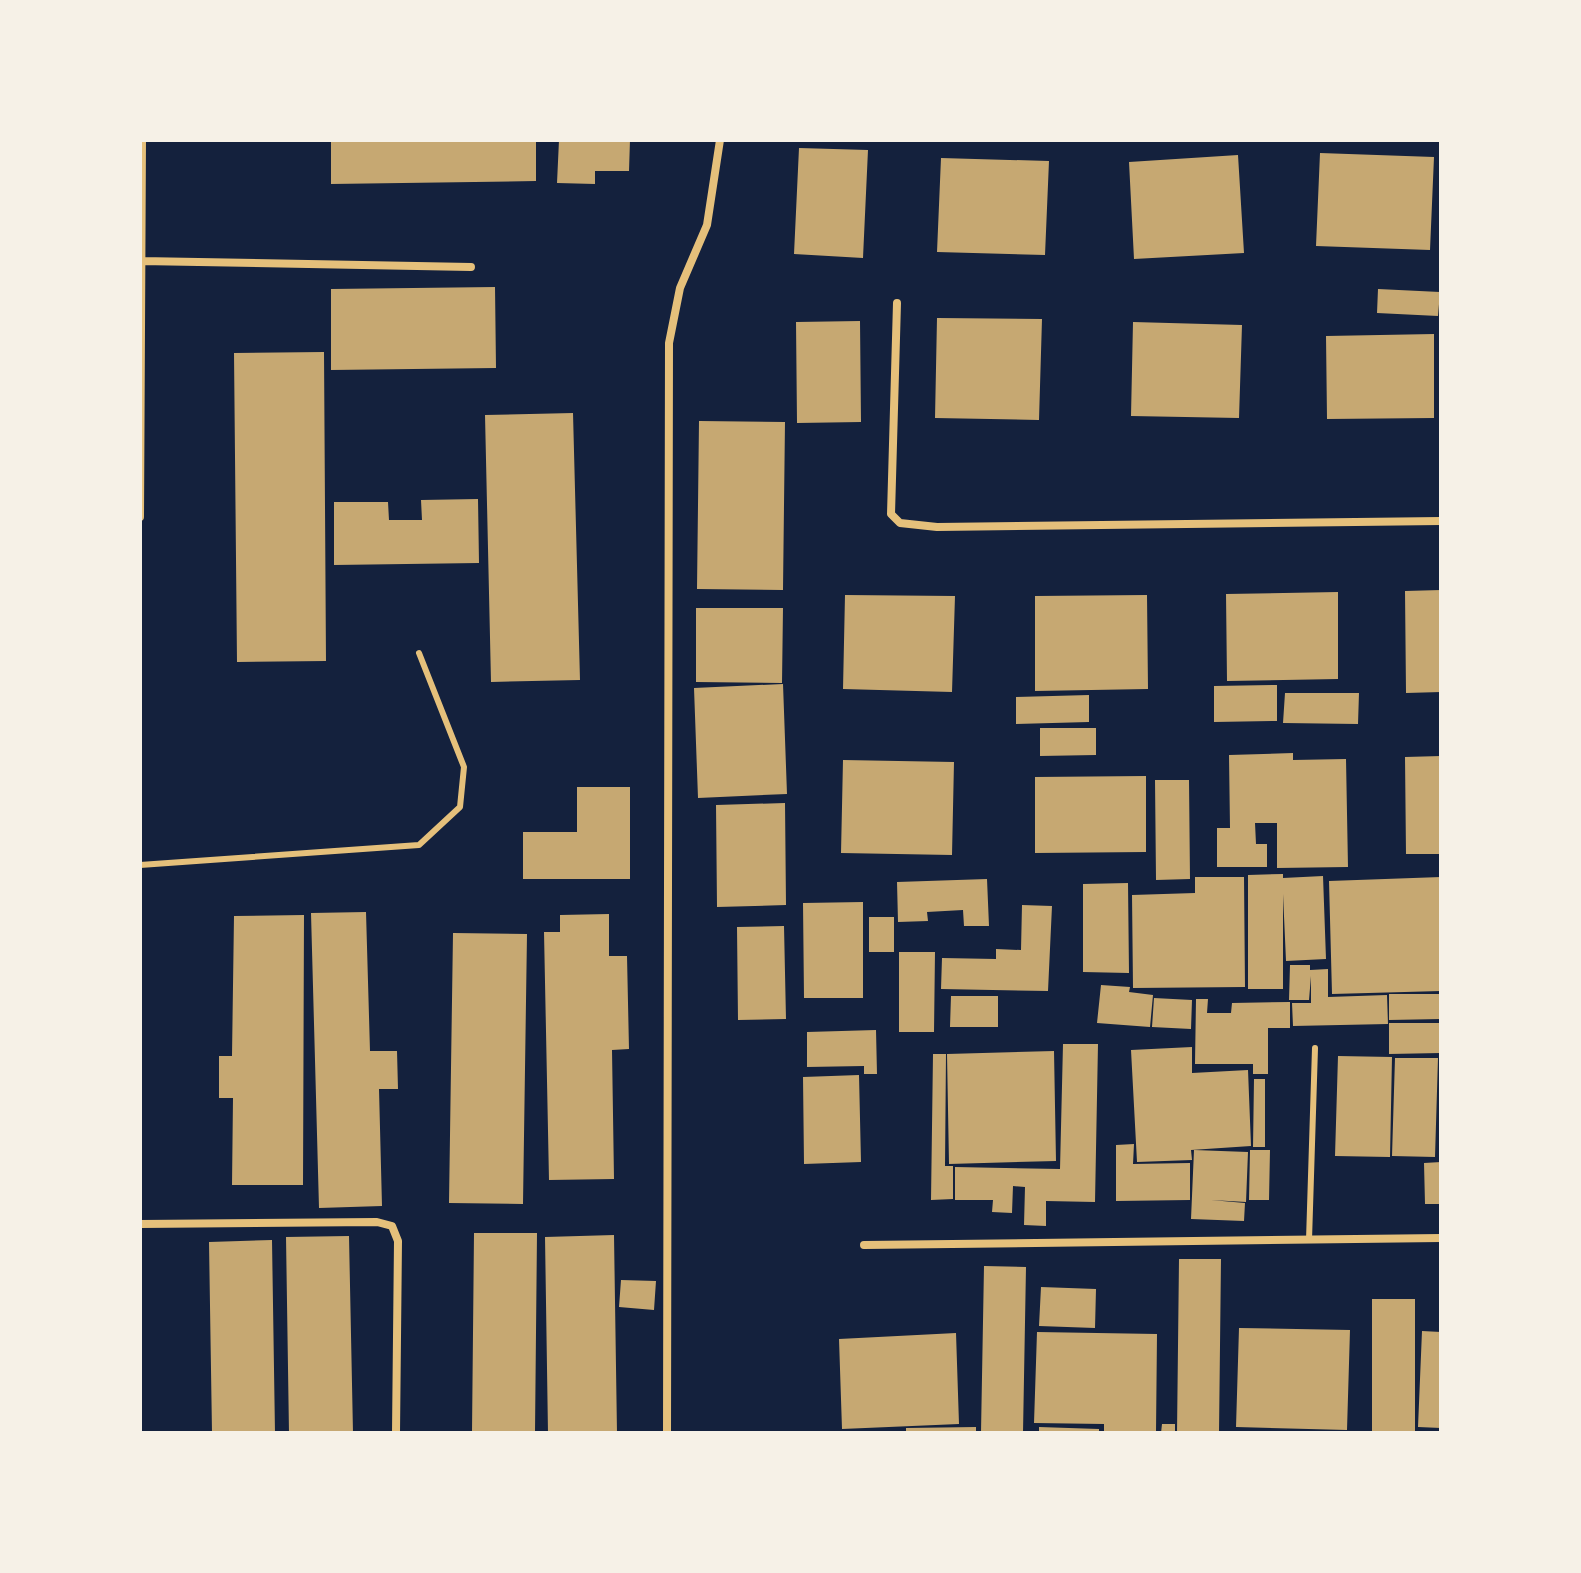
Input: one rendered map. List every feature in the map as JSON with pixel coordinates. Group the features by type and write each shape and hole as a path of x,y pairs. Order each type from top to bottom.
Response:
{"street":[{"path":"140,517 142,140"},
{"path":"667,1433 669,343 680,288 707,225 720,140"},
{"path":"141,261 471,267"},
{"path":"897,303 891,514 900,523 937,527 1441,521"},
{"path":"140,1224 377,1222 392,1226 398,1241 396,1433"},
{"path":"864,1245 1441,1238"}],"lane":[{"path":"140,865 419,845 460,807 464,767 419,653"},
{"path":"1309,1240 1315,1048"}],"building":[{"path":"331,140 536,140 536,181 331,184"},
{"path":"559,140 630,140 629,171 595,171 595,184 557,183"},
{"path":"799,148 868,150 863,258 794,254"},
{"path":"1320,153 1434,157 1430,250 1316,246"},
{"path":"1238,155 1244,253 1134,259 1129,162"},
{"path":"941,158 1049,161 1045,255 937,252"},
{"path":"495,287 496,368 331,370 331,289"},
{"path":"1378,289 1440,292 1438,316 1377,313"},
{"path":"937,318 1042,319 1039,420 935,418"},
{"path":"860,321 861,422 797,423 796,322"},
{"path":"1133,322 1242,325 1239,418 1131,416"},
{"path":"1434,334 1434,418 1327,419 1326,336"},
{"path":"324,352 326,661 237,662 234,353"},
{"path":"573,413 580,680 491,682 485,415"},
{"path":"699,421 785,422 783,590 697,589"},
{"path":"478,499 479,563 334,565 334,502 388,502 389,520 422,520 421,500"},
{"path":"1441,590 1441,692 1406,693 1405,591"},
{"path":"1338,592 1338,679 1227,681 1226,594"},
{"path":"845,595 955,596 952,692 843,689"},
{"path":"1147,595 1148,689 1035,691 1035,596"},
{"path":"696,608 783,608 782,683 696,682"},
{"path":"783,684 787,794 698,798 694,688"},
{"path":"1277,685 1277,721 1214,722 1214,686"},
{"path":"1285,693 1359,693 1358,724 1283,723"},
{"path":"1089,695 1089,722 1016,724 1016,697"},
{"path":"1040,728 1096,728 1096,755 1040,756"},
{"path":"1293,753 1293,760 1346,759 1348,867 1277,868 1277,823 1255,823 1256,844 1267,844 1267,867 1217,867 1217,828 1230,828 1229,755"},
{"path":"1441,756 1441,854 1406,854 1405,757"},
{"path":"843,760 954,762 952,855 841,853"},
{"path":"1146,776 1146,852 1035,853 1035,777"},
{"path":"1155,780 1189,780 1190,879 1156,880"},
{"path":"577,787 630,787 630,879 523,879 523,832 577,832"},
{"path":"785,803 786,905 717,907 716,805"},
{"path":"1283,874 1283,878 1323,876 1326,959 1286,961 1283,894 1283,989 1248,989 1248,875"},
{"path":"1195,877 1244,877 1245,987 1133,988 1132,895 1195,893"},
{"path":"1441,877 1441,991 1332,994 1329,881"},
{"path":"987,879 989,926 964,926 963,910 927,912 928,921 898,922 897,882"},
{"path":"1128,883 1129,973 1083,972 1083,884"},
{"path":"863,902 863,998 804,998 803,903"},
{"path":"1022,905 1052,906 1048,991 941,989 942,958 996,959 996,949 1021,950"},
{"path":"366,912 370,1051 397,1051 398,1089 379,1089 382,1206 319,1208 311,913"},
{"path":"609,914 609,956 627,956 629,1049 612,1050 614,1179 549,1180 544,932 560,932 560,915"},
{"path":"304,915 303,1185 232,1185 233,1098 219,1098 219,1056 232,1056 234,916"},
{"path":"869,917 894,917 894,952 869,952"},
{"path":"784,926 786,1019 738,1020 737,927"},
{"path":"453,933 527,934 523,1204 449,1203"},
{"path":"899,952 935,952 934,1032 899,1032"},
{"path":"1290,965 1310,965 1310,970 1328,969 1328,997 1387,995 1388,1024 1293,1026 1292,1003 1311,1003 1311,976 1309,1000 1289,1000"},
{"path":"1101,985 1130,987 1129,992 1153,995 1150,1027 1097,1023"},
{"path":"1389,994 1441,994 1441,1019 1389,1020"},
{"path":"951,996 998,996 998,1027 950,1027"},
{"path":"1154,998 1192,1000 1191,1029 1152,1027"},
{"path":"1196,999 1208,999 1207,1013 1231,1013 1232,1003 1290,1002 1290,1028 1268,1028 1268,1074 1253,1074 1253,1064 1195,1064"},
{"path":"1389,1023 1441,1023 1441,1053 1389,1054"},
{"path":"876,1030 877,1074 864,1074 864,1066 807,1067 807,1032"},
{"path":"1063,1044 1098,1044 1095,1202 1046,1201 1046,1226 1024,1225 1025,1187 1013,1186 1012,1213 992,1212 993,1200 955,1200 955,1167 1060,1169"},
{"path":"1192,1047 1192,1073 1248,1070 1251,1146 1191,1150 1192,1160 1137,1162 1131,1050"},
{"path":"1054,1051 1056,1161 949,1164 947,1054"},
{"path":"933,1054 946,1054 945,1166 953,1166 953,1199 931,1200"},
{"path":"1338,1056 1392,1057 1390,1157 1335,1156"},
{"path":"1395,1058 1438,1058 1435,1157 1392,1156"},
{"path":"859,1075 861,1162 804,1164 803,1077"},
{"path":"1254,1079 1265,1079 1265,1147 1253,1147"},
{"path":"1134,1144 1133,1164 1190,1163 1190,1200 1116,1201 1116,1145"},
{"path":"1194,1150 1248,1152 1246,1202 1211,1200 1245,1203 1244,1221 1191,1219"},
{"path":"1250,1150 1270,1150 1269,1200 1249,1200"},
{"path":"1441,1162 1441,1204 1425,1204 1424,1163"},
{"path":"474,1233 537,1233 535,1433 472,1433"},
{"path":"614,1235 617,1433 548,1433 545,1237"},
{"path":"349,1236 353,1433 289,1433 286,1237"},
{"path":"272,1240 275,1433 212,1433 209,1242"},
{"path":"1179,1259 1221,1259 1219,1433 1177,1433"},
{"path":"984,1266 1026,1267 1023,1433 981,1433"},
{"path":"621,1280 656,1281 654,1310 619,1307"},
{"path":"1041,1287 1096,1289 1095,1328 1039,1326"},
{"path":"1372,1299 1415,1299 1415,1433 1372,1433"},
{"path":"1239,1328 1350,1330 1347,1430 1236,1427"},
{"path":"1422,1331 1441,1332 1441,1428 1418,1427"},
{"path":"1037,1332 1157,1334 1156,1432 1104,1432 1104,1424 1034,1423"},
{"path":"956,1333 959,1424 842,1429 839,1339"},
{"path":"1162,1424 1175,1424 1175,1433 1161,1433"},
{"path":"976,1427 976,1433 906,1433 906,1428"},
{"path":"1039,1427 1099,1429 1099,1433 1039,1433"}]}
